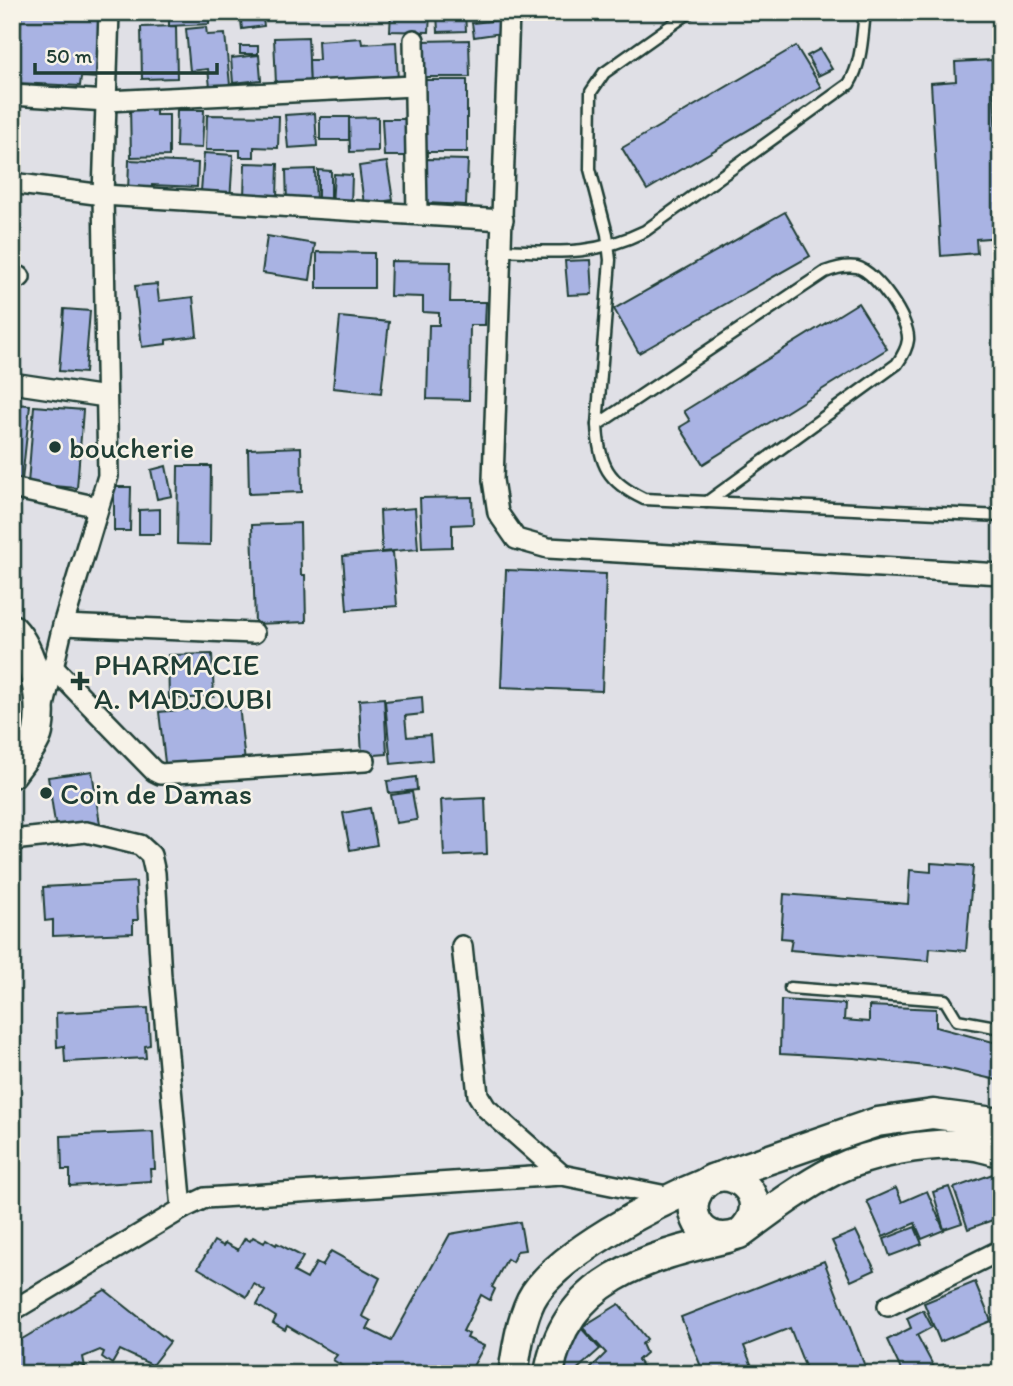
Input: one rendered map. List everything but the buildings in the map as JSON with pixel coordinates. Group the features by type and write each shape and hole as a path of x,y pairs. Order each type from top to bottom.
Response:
{"street":[{"path":"12,773 38,734 63,625 108,476 103,195 109,12"},
{"path":"509,12 493,480 498,513 516,539 548,548 1001,574"},
{"path":"414,40 416,214"},
{"path":"12,95 107,101 414,86"},
{"path":"12,183 103,195 503,220"},
{"path":"12,383 106,397"},
{"path":"12,488 98,507"},
{"path":"63,625 254,633"},
{"path":"12,629 34,668 39,698 38,734"},
{"path":"53,667 154,771 160,774 365,761"},
{"path":"12,840 86,832 140,845 151,855 155,873 161,977 182,1209"},
{"path":"462,946 478,1095 486,1108 562,1175"},
{"path":"513,1374 519,1336 532,1300 549,1276 593,1243 671,1197 711,1180 877,1122 933,1114 1001,1122"},
{"path":"549,1374 551,1360 566,1326 588,1296 607,1281 643,1261 736,1236 779,1204 834,1171 873,1157 917,1147 970,1145 1001,1152"},
{"path":"12,1311 182,1209 205,1198 562,1175 671,1197"},
{"path":"728,1177 738,1180 753,1196 754,1216 748,1227 736,1236 711,1235 697,1222 693,1211 694,1200 711,1180 728,1177"},
{"path":"888,1306 1001,1250"}],"lane":[{"path":"690,12 604,73 591,92 590,169 609,247 610,273 597,425 598,451 608,474 624,490 644,499 1001,516"},
{"path":"500,250 571,253 609,247 660,222 849,85 859,62 866,12"},
{"path":"597,425 825,272 841,267 856,267 870,273 902,315 907,327 905,352 897,364 707,502"},
{"path":"790,988 945,1000 957,1020 1001,1028"}],"place":[{"name":"boucherie","path":"55,447"},
{"name":"PHARMACIE A. MADJOUBI","path":"80,681"},
{"name":"Coin de Damas","path":"46,793"}]}
